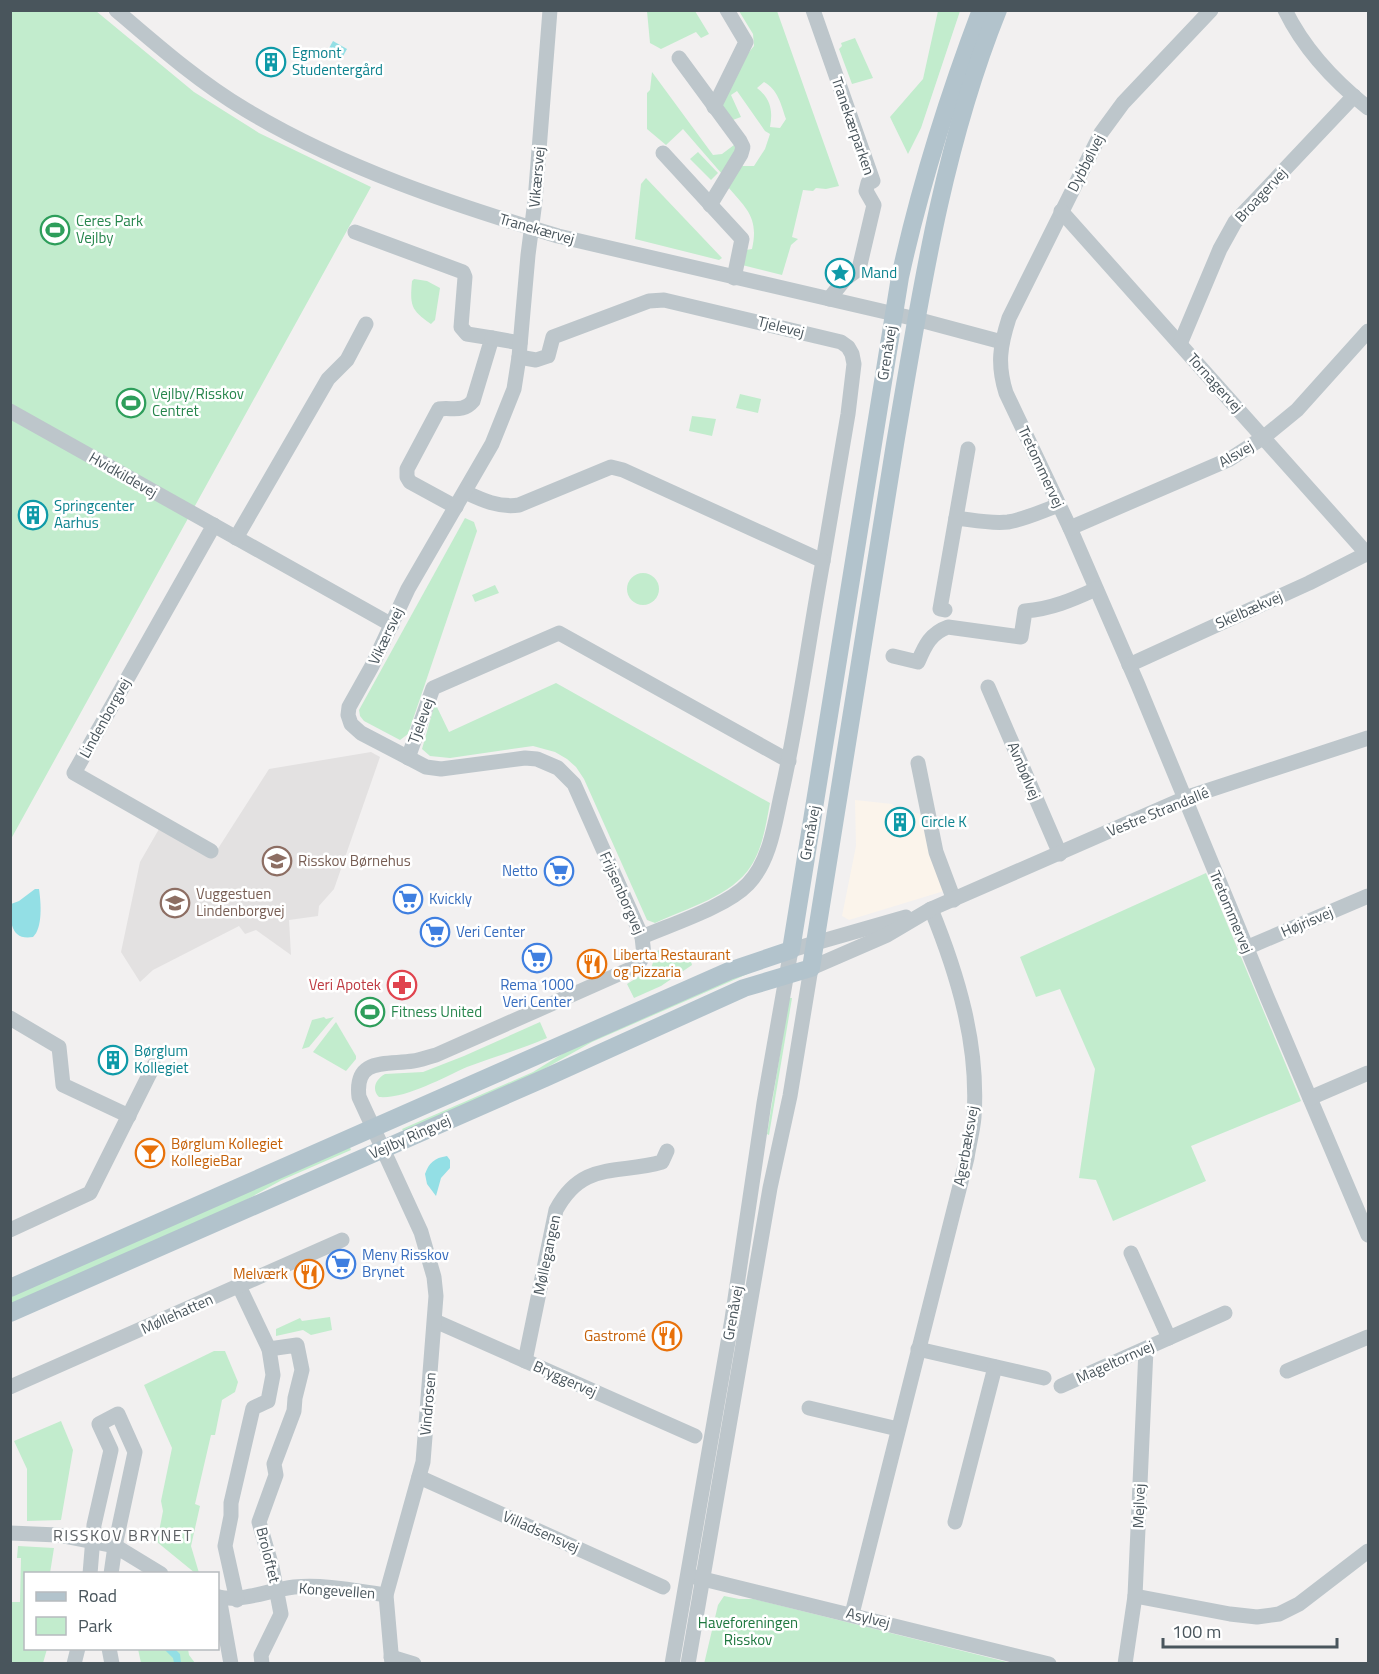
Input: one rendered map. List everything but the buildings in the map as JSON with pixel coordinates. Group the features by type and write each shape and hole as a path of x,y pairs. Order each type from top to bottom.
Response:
{"main road":[{"name":"Grenåvej","path":"791,950 903,261 921,191 981,10"},
{"name":"Grenåvej","path":"811,968 916,319 940,196 973,80 998,10"},
{"name":"Vejlby Ringvej","path":"10,1288 729,971 791,950"},
{"name":"Vejlby Ringvej","path":"10,1313 744,988 811,968"}],"street":[{"name":"Tranekærvej","path":"117,10 204,82 246,110 293,137 388,179 532,228 734,278 916,319 1002,342"},
{"name":"Vikærsvej","path":"361,733 350,721 349,706 372,666 408,589 492,444 513,388 540,153 550,10"},
{"path":"714,107 746,42 727,10"},
{"name":"Tranekærparken","path":"813,10 873,181 867,183 866,191 874,205 859,269 845,279 830,299"},
{"name":"Dybbølvej","path":"1002,342 1009,318 1106,125 1123,103 1211,10"},
{"path":"1285,10 1293,27 1316,59 1368,108"},
{"path":"679,58 743,147 710,205"},
{"name":"Broagervej","path":"1180,344 1220,249 1235,222 1354,96"},
{"path":"663,153 742,239 734,278"},
{"name":"Tornagervej","path":"1061,211 1368,554"},
{"path":"355,232 464,272 461,327 468,334 492,338 519,350"},
{"name":"Tjelevej","path":"519,350 536,360 548,356 553,337 649,301 664,300 841,342 852,354 854,364 848,414 789,761 769,845 760,868 748,884 730,897 642,937"},
{"path":"236,538 328,379 347,360 366,324"},
{"name":"Alsvej","path":"1070,528 1230,459 1264,437 1297,410 1368,331"},
{"path":"456,507 410,482 407,469 439,409 460,410 473,401 492,338"},
{"name":"Tretommervej","path":"1002,342 1001,376 1006,393 1070,528 1310,1098 1363,1205 1368,1234"},
{"name":"Hvidkildevej","path":"10,411 392,625"},
{"path":"945,610 940,609 968,449"},
{"path":"465,492 481,500 506,507 519,506 611,467 623,470 823,561"},
{"path":"956,518 1008,522 1059,505"},
{"name":"Lindenborgvej","path":"211,851 74,773 214,525"},
{"name":"Skelbækvej","path":"1129,665 1368,554"},
{"path":"892,656 918,662 930,638 939,630 948,627 1021,637 1025,611 1046,609 1096,589"},
{"name":"Tjelevej","path":"408,758 433,688 559,633 789,761"},
{"name":"Avnbølvej","path":"988,687 1060,854"},
{"name":"Frijsenborgvej","path":"361,733 426,767 441,769 525,758 548,762 558,768 574,784 642,937 644,955 637,966 436,1055 414,1061 376,1064 368,1068 358,1088 359,1096 382,1149"},
{"name":"Vestre Strandallé","path":"791,950 931,909 1185,798 1368,738"},
{"path":"918,763 936,852 954,900"},
{"name":"Højrisvej","path":"1246,948 1368,896"},
{"name":"Vestre Strandallé","path":"811,968 886,935 931,909"},
{"name":"Agerbæksvej","path":"852,1614 967,1158 974,1119 975,1081 971,1045 958,982 931,909"},
{"name":"Grenåvej","path":"672,1664 737,1288 791,950"},
{"name":"Grenåvej","path":"688,1664 770,1188 790,1095 811,968"},
{"path":"10,1017 59,1047 63,1085 129,1116"},
{"path":"10,1230 90,1193 154,1065"},
{"path":"1310,1098 1368,1073"},
{"name":"Vindrosen","path":"382,1149 421,1232 429,1255 436,1296 423,1461 386,1595 392,1660"},
{"name":"Møllegangen","path":"525,1361 556,1210 564,1196 578,1181 595,1174 662,1162 667,1151"},
{"name":"Møllehatten","path":"10,1387 342,1239"},
{"name":"Mageltornvej","path":"1131,1253 1169,1338"},
{"path":"239,1286 268,1349 273,1375 268,1401"},
{"name":"Mageltornvej","path":"1061,1386 1225,1313"},
{"name":"Bryggervej","path":"435,1321 695,1436"},
{"path":"1287,1371 1368,1337"},
{"name":"Broloftet","path":"262,1664 261,1655 281,1614 259,1522 276,1475 274,1464 294,1411 302,1370 297,1345 268,1349"},
{"name":"Mejlvej","path":"1125,1664 1135,1596 1146,1348"},
{"path":"918,1349 1044,1378"},
{"path":"955,1522 995,1367"},
{"path":"237,1600 225,1546 231,1503 253,1408 268,1401 294,1411"},
{"path":"809,1408 898,1429"},
{"path":"90,1572 94,1525 111,1450 99,1424 117,1414 135,1452 111,1572"},
{"name":"Villadsensvej","path":"419,1477 663,1587"},
{"path":"10,1533 58,1535 115,1546 158,1572"},
{"path":"1135,1596 1230,1614 1257,1617 1279,1614 1299,1604 1368,1551"},
{"name":"Asylvej","path":"686,1576 852,1614 1049,1664"},
{"name":"Kongevellen","path":"219,1597 237,1600 309,1586 386,1595"},
{"path":"219,1602 231,1664"},
{"path":"392,1660 414,1664"}],"shaded area":[{"name":"Risskov Børnehus","path":"371,752 380,757 334,889 319,906 318,916 289,920 291,955 256,930 245,934 239,926 153,970 140,982 121,952 140,862 159,829 212,858 269,769"},
{"path":"855,800 892,804 897,809 921,814 944,891 849,920 842,916 856,846"}],"green space":[{"name":"Vejlby/Risskov Centret","path":"11,11 96,11 194,92 259,133 371,187 11,839"},
{"path":"647,11 695,11 709,34 701,38 696,32 661,49 650,43"},
{"path":"739,11 777,11 839,186 826,189 816,188 813,191 803,190 792,237 798,239 791,245 782,275 742,265 746,250 752,249 754,229 746,208 728,187 739,166 754,166 765,149 770,134 765,131 737,91 731,95 741,117 730,121 720,108 745,57 754,46 753,34","holes":["764,82 778,98 786,119 780,128 770,127 770,106 765,96 757,88"]},
{"path":"938,11 960,11 921,128 908,154 890,117 923,79"},
{"path":"855,38 873,78 852,84 839,49 842,46 841,43"},
{"path":"652,72 713,155 722,154 734,145 737,151 722,174 683,129 666,145 647,129 647,93 650,90"},
{"path":"698,152 718,173 711,180 690,159"},
{"path":"646,178 722,258 719,260 635,239 641,184"},
{"path":"414,279 427,281 440,288 435,320 431,324 419,315 413,306 411,289"},
{"path":"740,394 761,399 758,413 736,408"},
{"path":"692,416 716,419 712,436 689,431"},
{"path":"465,518 474,522 477,531 408,734 400,740 364,721 359,710"},
{"path":"643,573 654,578 659,589 654,600 643,605 632,600 627,589 632,578"},
{"path":"495,585 499,593 475,602 472,595"},
{"path":"556,683 770,803 764,835 751,866 743,876 708,900 655,923 647,920 584,779 567,759 555,752 533,746 450,758 430,756 422,749 435,703 449,732"},
{"path":"1206,873 1301,1101 1191,1146 1206,1181 1113,1221 1096,1180 1079,1178 1095,1069 1060,989 1036,997 1020,957"},
{"path":"662,948 691,961 692,965 661,986 634,998 627,984 651,969 656,952"},
{"path":"751,969 752,972 592,1042 530,1077 404,1132 402,1129 533,1072 575,1046"},
{"path":"789,998 792,998 769,1135 767,1134"},
{"path":"324,1017 326,1019 334,1017 309,1047 302,1049 312,1020"},
{"path":"336,1022 356,1056 346,1071 313,1052"},
{"path":"540,1022 547,1038 467,1067 401,1095 379,1097 375,1091 376,1084 385,1074 423,1072"},
{"path":"349,1145 351,1150 282,1180 230,1209 11,1306 10,1296"},
{"path":"330,1317 332,1330 311,1335 303,1330 276,1336 276,1329 300,1318 302,1321"},
{"path":"214,1351 225,1351 238,1382 235,1392 222,1400 215,1435 211,1435 195,1504 200,1506 191,1546 199,1572 194,1572 157,1542 163,1511 161,1501 172,1448 144,1385"},
{"path":"61,1421 73,1450 61,1520 27,1521 27,1469 14,1441"},
{"path":"18,1546 54,1548 50,1572 24,1572 24,1650 47,1650 43,1663 11,1663 11,1602 20,1602 21,1558 17,1558"},
{"name":"Haveforeningen Risskov","path":"724,1596 754,1599 1011,1663 704,1664 718,1605"},
{"path":"138,1650 188,1650 195,1663 141,1663"}],"water":[{"path":"333,41 347,49 342,58 328,50"},
{"path":"35,889 39,889 41,908 38,928 33,937 20,936 11,923 11,904"},
{"path":"447,1156 450,1160 450,1168 441,1178 436,1196 427,1184 425,1174 433,1162"},
{"path":"165,1650 176,1650 180,1654 181,1663 174,1663 173,1658"}],"place":[{"name":"Egmont Studentergård","path":"271,62"},
{"name":"Ceres Park Vejlby","path":"55,230"},
{"name":"Mand","path":"840,273"},
{"name":"Vejlby/Risskov Centret","path":"131,403"},
{"name":"Springcenter Aarhus","path":"33,515"},
{"name":"Circle K","path":"900,822"},
{"name":"Risskov Børnehus","path":"277,861"},
{"name":"Netto","path":"559,871"},
{"name":"Kvickly","path":"408,899"},
{"name":"Vuggestuen Lindenborgvej","path":"175,903"},
{"name":"Veri Center","path":"435,932"},
{"name":"Rema 1000 Veri Center","path":"537,958"},
{"name":"Liberta Restaurant og Pizzaria","path":"592,964"},
{"name":"Veri Apotek","path":"402,985"},
{"name":"Fitness United","path":"370,1012"},
{"name":"Børglum Kollegiet","path":"113,1060"},
{"name":"Børglum Kollegiet KollegieBar","path":"150,1153"},
{"name":"Meny Risskov Brynet","path":"341,1264"},
{"name":"Melværk","path":"309,1274"},
{"name":"Gastromé","path":"667,1336"}],"district":[{"name":"RISSKOV BRYNET","path":"123,1535"}]}
